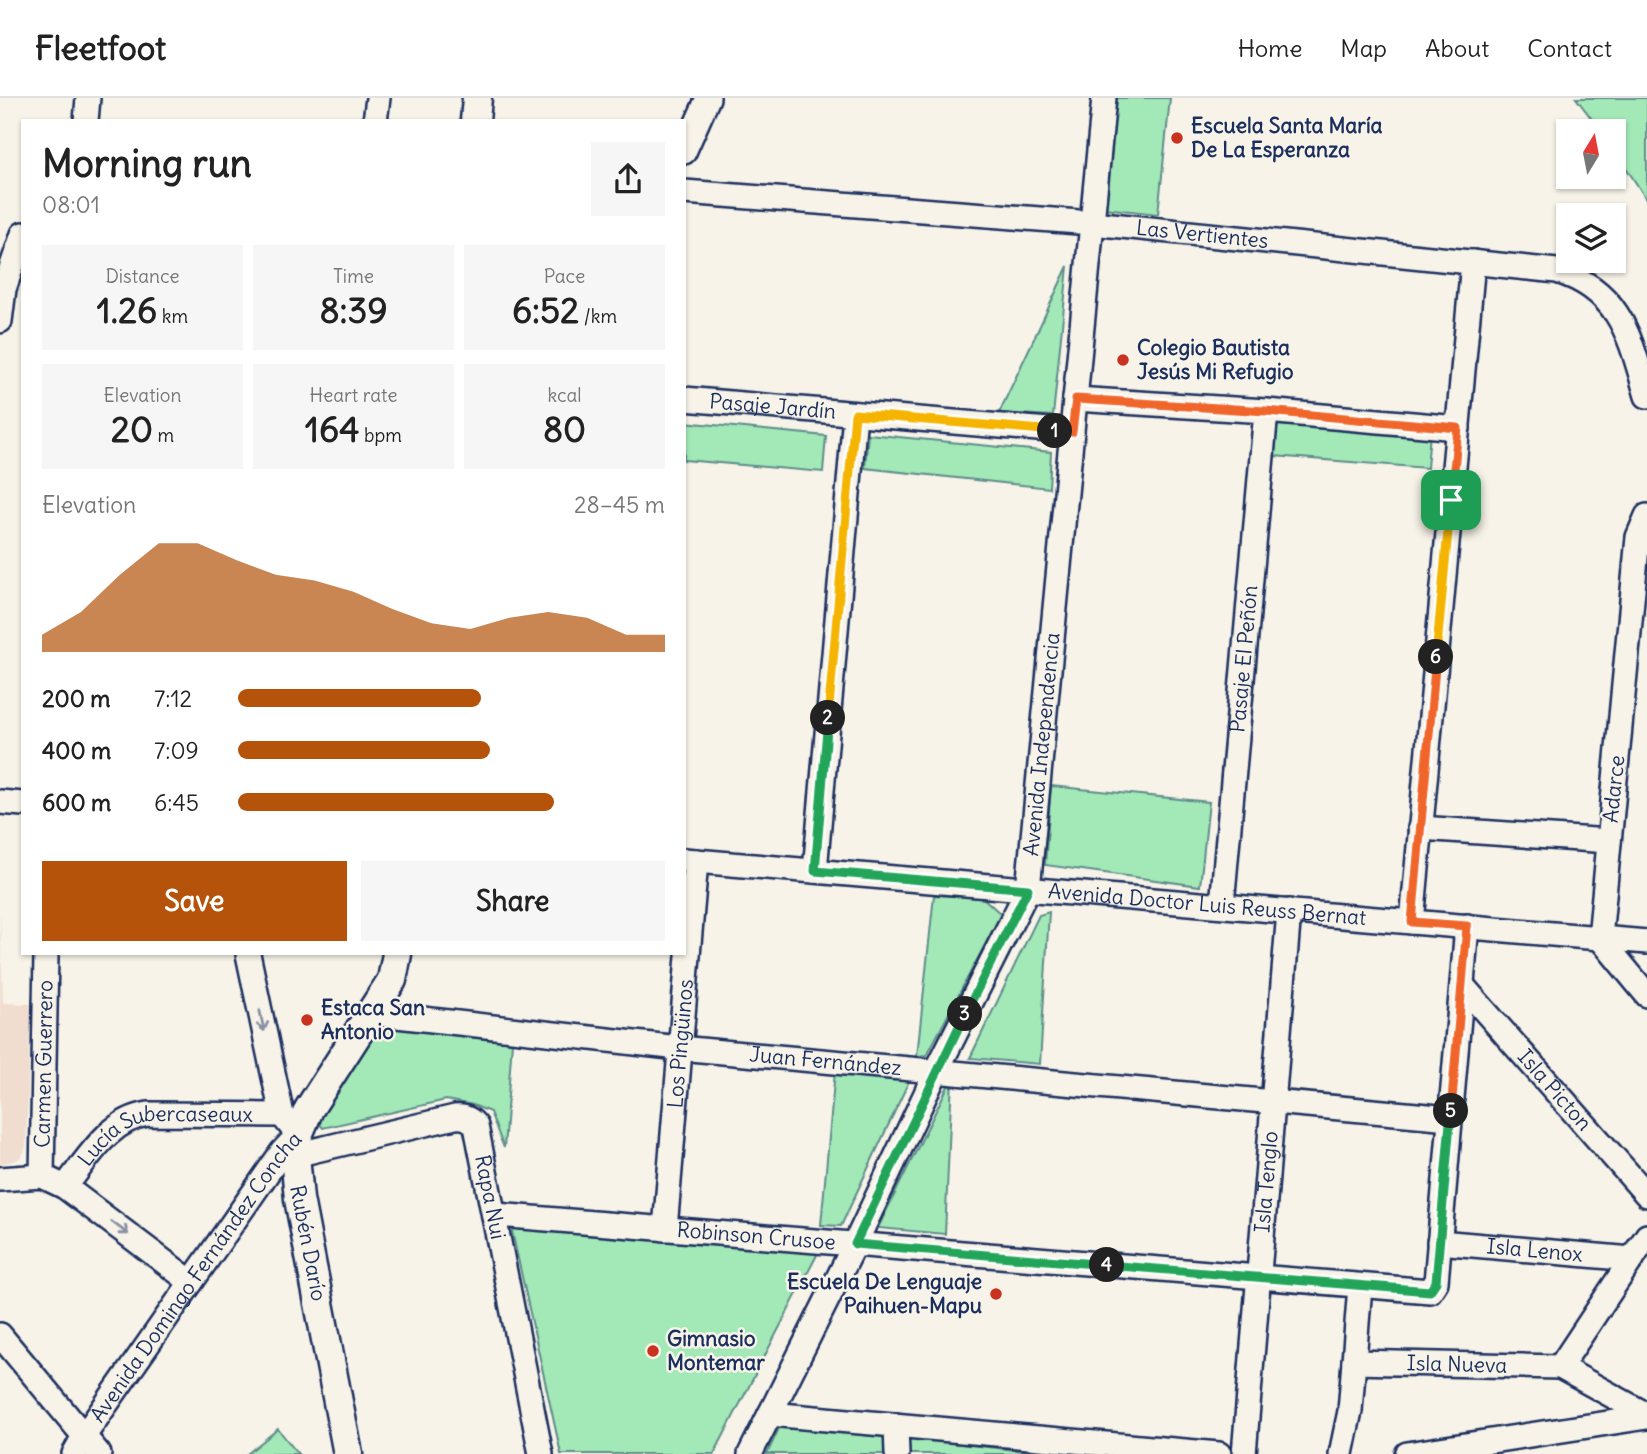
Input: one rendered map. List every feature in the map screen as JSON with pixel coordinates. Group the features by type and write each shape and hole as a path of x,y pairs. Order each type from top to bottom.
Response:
{"main road":[{"path":"475,119 477,98"},
{"name":"Avenida Domingo Fernández Concha","path":"291,1135 392,980 397,955"},
{"name":"Rubén Darío","path":"291,1135 299,1199 348,1454"}],"street":[{"path":"86,119 88,98"},
{"path":"375,119 378,98"},
{"path":"686,148 708,98"},
{"name":"Avenida Independencia","path":"750,1454 1028,889 1104,98"},
{"name":"Las Vertientes","path":"686,192 1092,223 1557,271 1595,289 1623,323 1647,397"},
{"path":"0,321 4,289 21,240"},
{"path":"1412,922 1473,262"},
{"name":"Pasaje Jardín","path":"686,399 1072,432"},
{"path":"1076,399 1266,411 1458,428"},
{"name":"Pasaje El Peñón","path":"1222,905 1266,411"},
{"path":"815,871 855,414"},
{"name":"Adarce","path":"1600,938 1638,537 1647,516"},
{"path":"0,802 21,804"},
{"path":"1420,828 1609,841"},
{"name":"Avenida Doctor Luis Reuss Bernat","path":"690,860 1647,942"},
{"name":"Los Pingüinos","path":"686,928 690,860"},
{"name":"Isla Tenglo","path":"1244,1454 1289,911"},
{"path":"1439,1242 1467,926"},
{"path":"1600,938 1647,995"},
{"name":"Carmen Guerrero","path":"42,1176 46,955"},
{"name":"Rubén Darío","path":"248,955 291,1135"},
{"name":"Los Pingüinos","path":"664,1229 684,955"},
{"name":"Isla Picton","path":"1462,985 1647,1195"},
{"name":"Juan Fernández","path":"370,1013 679,1048 1450,1118"},
{"name":"Lucía Subercaseaux","path":"65,1187 111,1130 138,1115 291,1135"},
{"name":"Rapa Nui","path":"291,1135 462,1116 476,1126 496,1215 541,1454"},
{"name":"Avenida Domingo Fernández Concha","path":"79,1445 282,1152 291,1135"},
{"path":"0,1180 42,1176"},
{"name":"Lucía Subercaseaux","path":"42,1176 65,1187 191,1282"},
{"name":"Robinson Crusoe","path":"496,1215 1427,1291 1433,1289 1439,1242"},
{"path":"1647,1236 1560,1367 1647,1416"},
{"name":"Isla Lenox","path":"1439,1242 1632,1259"},
{"path":"1341,1454 1350,1411 1360,1286"},
{"path":"0,1335 79,1445 99,1454"},
{"name":"Isla Nueva","path":"1354,1362 1560,1367"},
{"path":"770,1414 896,1425 1088,1448 1219,1454"},
{"path":"1421,1453 1525,1446 1647,1416"},
{"path":"896,1425 897,1454"}],"shaded area":[{"path":"0,911 3,1003 31,1004 26,1146 17,1160 0,1164"}],"green space":[{"path":"1115,98 1170,98 1158,214 1104,208"},
{"path":"1576,98 1647,98 1647,200 1626,168 1626,119 1592,119"},
{"path":"1068,266 1053,416 999,413"},
{"path":"1277,421 1430,433 1427,468 1274,456"},
{"path":"686,422 826,436 823,472 686,460"},
{"path":"868,434 1051,452 1049,488 865,468"},
{"path":"1051,786 1209,802 1200,886 1045,865"},
{"path":"934,895 982,897 1001,914 927,1055 917,1056"},
{"path":"1049,912 1040,1064 970,1058 1039,915"},
{"path":"371,1025 512,1042 504,1148 490,1112 473,1105 446,1100 323,1128 316,1120"},
{"path":"835,1071 909,1081 841,1226 821,1225"},
{"path":"952,1078 945,1234 878,1228"},
{"name":"Gimnasio Montemar","path":"510,1222 820,1249 714,1454 561,1454"},
{"path":"781,1424 1052,1454 767,1454"},
{"path":"278,1429 298,1454 247,1454"}],"place":[{"name":"Escuela Santa María De La Esperanza","path":"1177,138"},
{"name":"Colegio Bautista Jesús Mi Refugio","path":"1123,360"},
{"name":"Estaca San Antonio","path":"307,1020"},
{"name":"Escuela De Lenguaje Paihuen-Mapu","path":"996,1294"},
{"name":"Gimnasio Montemar","path":"653,1351"}],"route":[{"path":"1076,399 1266,411 1458,428 1451,500 1412,922 1467,926 1436,1282 1433,1289 1427,1291 855,1244 937,1070 1028,889 815,871 855,414 1072,432 1076,399"}]}
